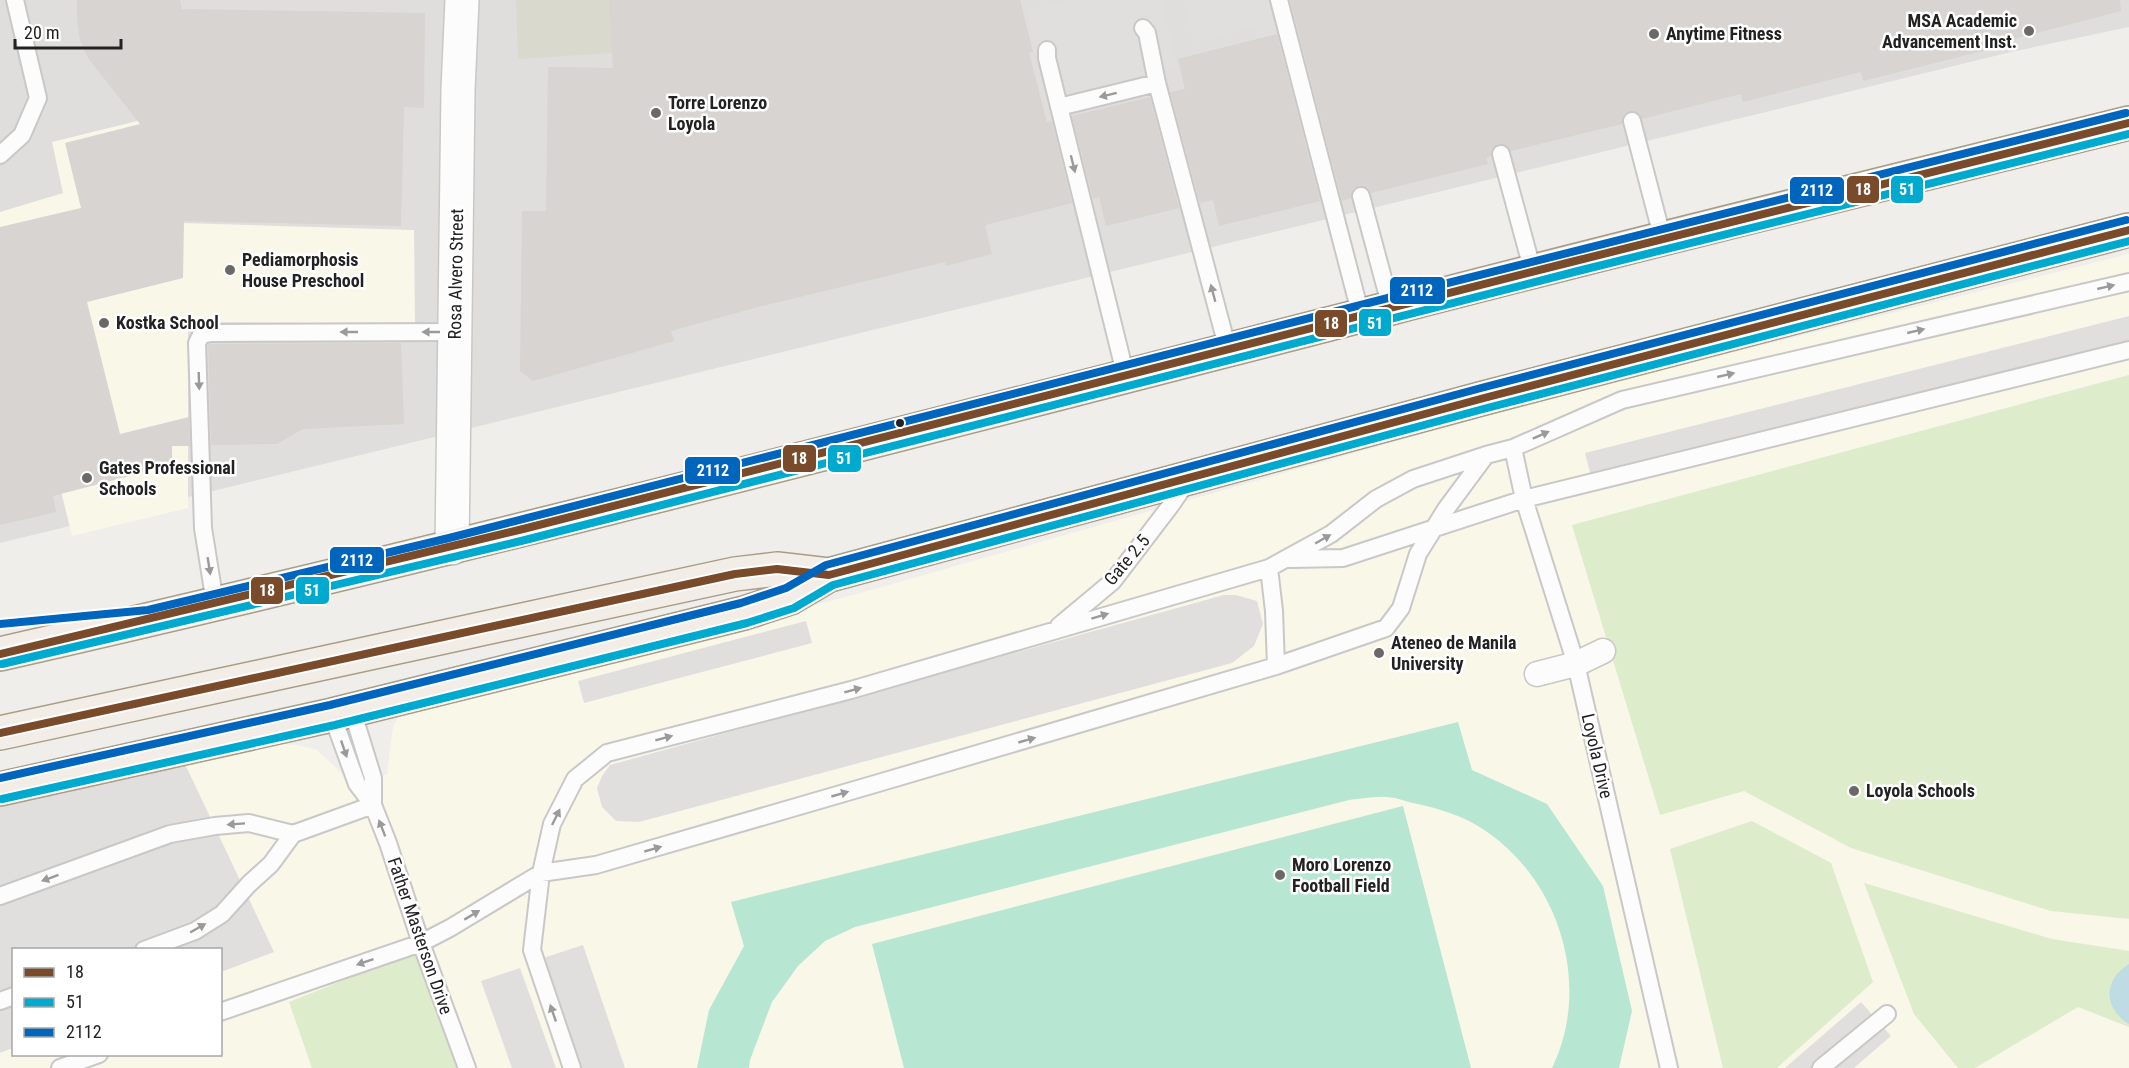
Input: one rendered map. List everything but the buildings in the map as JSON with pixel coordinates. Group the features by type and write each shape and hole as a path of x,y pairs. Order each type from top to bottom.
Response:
{"main road":[{"path":"0,654 452,548 1533,272 2129,123"},
{"path":"0,789 342,712 744,613 790,598 829,575 1484,398 2129,230"},
{"path":"0,733 735,574 777,569 829,575"},
{"path":"0,635 150,620"}],"street":[{"name":"Rosa Alvero Street","path":"452,548 458,90 462,0"},
{"path":"1537,674 1576,664 1603,651"}],"lane":[{"path":"0,155 22,135 38,98 15,0"},
{"path":"1280,0 1376,312"},
{"path":"1143,28 1148,33 1157,83 1228,350"},
{"path":"1047,50 1047,58 1126,377"},
{"path":"1059,107 1157,83"},
{"path":"1632,121 1662,240"},
{"path":"1501,154 1533,272"},
{"path":"1361,196 1376,312"},
{"path":"572,1068 532,950 541,873 552,824 575,779 607,753 851,690 1269,568 1331,534 1376,499 1413,479 1486,454 1512,448 1622,400 2129,282"},
{"path":"215,603 203,528 197,343 201,335 455,332"},
{"path":"1287,559 1343,558 1524,499 2129,350"},
{"name":"Loyola Drive","path":"1512,448 1524,499 1576,664 1669,1068"},
{"path":"222,1011 421,943 541,873 607,862 1276,666 1386,628 1401,608 1418,554 1446,508 1486,454"},
{"name":"Gate 2.5","path":"1054,630 1113,581 1189,479"},
{"path":"1269,568 1274,611 1276,666"},
{"name":"Father Masterson Drive","path":"342,712 357,784 373,805 467,1068"},
{"path":"150,948 195,932 222,914 271,864 294,834 373,805"},
{"path":"0,896 170,834 249,823 294,834"},
{"path":"1821,1068 1887,1014"},
{"path":"60,1068 93,1056"}],"shaded area":[{"path":"0,0 2129,0 2129,27 2011,52 0,543"},
{"path":"516,0 753,0 753,44 518,59"},
{"path":"1076,0 1161,0 1178,68 1048,98 1027,11"},
{"path":"1183,0 1274,0 1296,83 1271,90 1254,27 1195,43"},
{"name":"Kostka School","path":"182,110 183,223 414,230 415,324 188,322 188,508 72,536 0,242 0,212 63,193 52,142"},
{"name":"Ateneo de Manila University","path":"2129,254 2129,1068 0,1068 0,803 266,743 298,745 317,750 354,785 387,774 393,727 400,712 857,594 1538,401"},
{"path":"2129,316 2129,353 1594,488 1585,453"},
{"path":"1224,595 1236,595 1257,601 1263,624 1254,646 1232,663 639,822 616,821 602,807 597,788 610,765"},
{"path":"806,621 812,643 584,703 578,681"},
{"path":"184,762 274,952 222,972 222,948 12,948 12,1048 0,1053 0,803"},
{"path":"583,945 625,1068 581,1068 543,958"},
{"path":"520,968 556,1068 512,1068 481,981"},
{"path":"1861,1002 1891,1036 1854,1068 1785,1068"}],"green space":[{"path":"2129,375 2129,919 2051,911 1851,848 1744,791 1660,815 1572,525"},
{"path":"1458,722 1472,770 1547,804 1603,886 1632,1011 1619,1068 1552,1068 1564,1034 1569,999 1567,963 1559,928 1544,896 1524,866 1499,841 1469,821 1434,808 1396,798 1372,797 1349,800 855,927 825,941 798,966 772,1002 749,1068 697,1068 709,1010 744,946 731,902"},
{"name":"Moro Lorenzo Football Field","path":"1403,806 1471,1068 904,1068 872,944"},
{"path":"1752,821 1831,863 1873,982 1777,1068 1723,1068 1670,849"},
{"path":"1864,883 2052,939 2129,951 2129,1027 2078,1007 1975,1068 1958,1068 1914,1014"},
{"path":"417,951 460,1068 312,1068 289,1002"}],"water":[{"path":"2129,964 2129,1024 2114,1010 2110,994 2114,978"}],"transit line":[{"name":"2112","path":"0,624 148,610 449,538 1388,298 2126,113"},
{"name":"18","path":"0,654 523,529 1575,261 2129,123"},
{"name":"51","path":"2,664 525,540 1578,271 2129,134"},
{"name":"2112","path":"0,778 330,705 741,603 786,588 826,565 1481,388 2126,220"},
{"name":"18","path":"0,733 735,574 777,569 829,575 1484,398 2129,230"},
{"name":"51","path":"2,799 335,725 747,623 794,608 833,585 1487,408 2129,241"}],"place":[{"name":"MSA Academic Advancement Inst.","path":"2029,31"},
{"name":"Anytime Fitness","path":"1654,34"},
{"name":"Torre Lorenzo Loyola","path":"656,113"},
{"name":"Pediamorphosis House Preschool","path":"230,270"},
{"name":"Kostka School","path":"104,323"},
{"name":"Gates Professional Schools","path":"87,478"},
{"name":"Ateneo de Manila University","path":"1379,653"},
{"name":"Loyola Schools","path":"1854,791"},
{"name":"Moro Lorenzo Football Field","path":"1280,875"}]}
